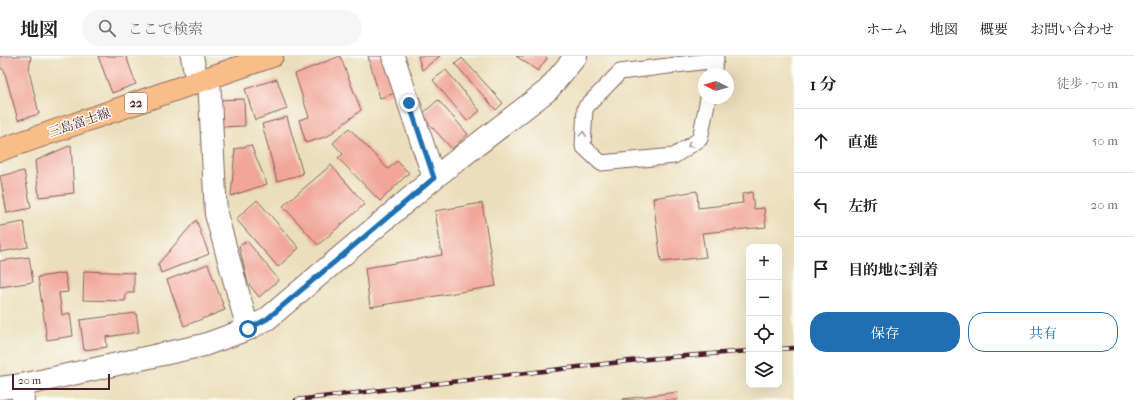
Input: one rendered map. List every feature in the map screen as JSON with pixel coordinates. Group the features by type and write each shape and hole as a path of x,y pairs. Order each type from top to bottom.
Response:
{"main road":[{"name":"三島富士線","path":"0,150 272,56"}],"street":[{"path":"192,56 203,80 216,214 248,329"},
{"path":"393,56 434,178"},
{"path":"0,388 22,393 204,345 248,329 267,319 434,178 548,90 576,56"}],"lane":[{"path":"707,104 700,139 674,156 601,163 582,146 585,108 620,72 715,63"}],"building":[{"path":"0,56 31,56 29,71 39,114 18,120 4,70 0,68"},
{"path":"98,56 126,56 136,84 112,93"},
{"path":"340,56 361,110 328,136 306,143 299,120 309,117 295,74"},
{"path":"368,56 383,56 395,93 380,98"},
{"path":"418,56 440,56 422,70"},
{"path":"516,56 545,56 547,58 538,71"},
{"path":"462,58 503,103 496,110 455,64"},
{"path":"446,70 480,111 467,121 433,80"},
{"path":"277,79 287,109 255,120 245,89"},
{"path":"244,99 245,126 219,127 217,100"},
{"path":"438,100 468,134 452,149 421,115"},
{"path":"287,117 303,174 277,181 262,124"},
{"path":"349,128 388,169 397,161 409,173 380,201 338,158 343,154 333,143"},
{"path":"71,145 74,193 39,197 35,161"},
{"path":"251,145 267,184 231,196 235,149"},
{"path":"331,165 365,204 318,245 283,206"},
{"path":"24,171 31,208 7,213 0,176"},
{"path":"697,191 698,208 743,203 742,194 752,192 754,209 764,208 766,227 702,233 706,257 661,262 653,198"},
{"path":"257,200 299,248 278,267 236,219"},
{"path":"482,203 496,286 370,307 365,268 442,255 435,211"},
{"path":"196,220 209,254 161,273 158,264"},
{"path":"24,222 28,247 0,252 0,226"},
{"path":"247,241 279,280 259,297 248,283 239,246"},
{"path":"29,257 33,282 0,287 0,261"},
{"path":"208,264 225,310 184,326 167,280"},
{"path":"84,271 134,273 134,293 126,293 125,301 83,300"},
{"path":"65,273 68,292 59,293 62,315 70,313 73,336 47,340 38,277"},
{"path":"136,313 139,332 106,337 107,347 84,350 80,320"},
{"path":"677,392 678,400 623,400 623,399"}],"railway":[{"path":"782,349 794,348"},
{"path":"296,400 647,359 746,351"}],"route":[{"path":"248,329 267,319 434,178 409,103"}]}
